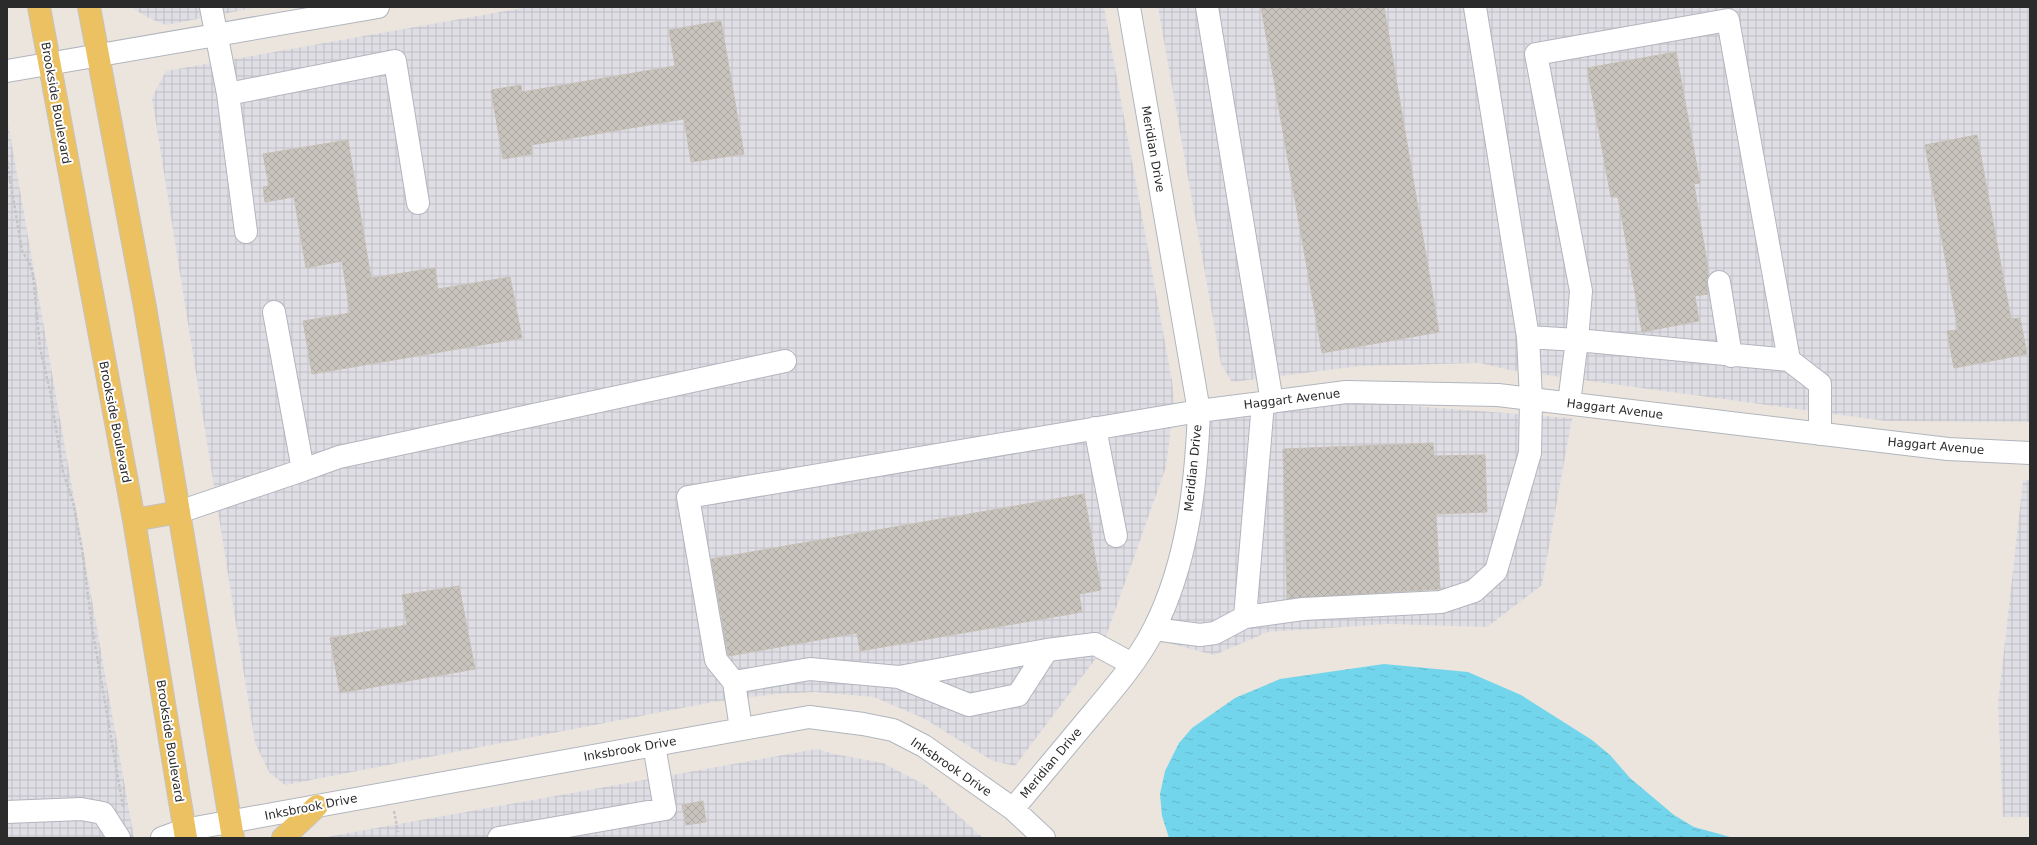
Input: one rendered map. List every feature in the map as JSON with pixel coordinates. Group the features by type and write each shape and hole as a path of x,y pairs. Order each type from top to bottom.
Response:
{"main road":[{"name":"Brookside Boulevard","path":"39,7 134,520 185,834"},
{"path":"90,7 145,307 232,830"},
{"path":"134,520 179,512"},
{"path":"283,838 317,806"}],"street":[{"path":"211,7 228,94 246,232"},
{"path":"7,71 378,7"},
{"name":"Meridian Drive","path":"1013,810 1132,664 1154,629 1174,581 1187,529 1197,456 1199,411 1129,7"},
{"path":"1208,7 1267,402 1246,617"},
{"path":"1154,629 1200,636 1214,633 1246,617 1303,609 1441,602 1474,591 1496,571 1530,453 1531,399 1528,337 1475,7"},
{"path":"1569,403 1577,340 1581,290 1536,54 1728,20 1789,360"},
{"path":"228,94 395,61 418,203"},
{"path":"1719,282 1731,356"},
{"path":"274,312 302,470"},
{"path":"1528,337 1577,340 1731,356 1789,360 1820,384 1820,434"},
{"path":"179,512 339,457 785,361"},
{"name":"Haggart Avenue","path":"734,682 716,660 688,497 1199,411 1346,392 1498,395 1948,449 2030,453"},
{"path":"1095,428 1116,536"},
{"path":"742,729 734,682 810,669 899,676 1047,650 1095,644 1132,664"},
{"path":"899,676 969,705 1018,695 1047,650"},
{"name":"Inksbrook Drive","path":"162,838 185,834 232,830 317,806 809,717 863,724 893,730 924,746 1013,810 1044,838"},
{"path":"499,838 665,809 654,745"},
{"path":"7,812 81,808 102,813 119,838"}],"path":[{"path":"7,161 22,252 30,264 33,275 40,348 50,391 62,472 72,502 82,548 92,627 124,815"},
{"path":"394,810 398,832"}],"shaded area":[{"path":"131,7 258,7 166,25 145,16"},
{"path":"529,7 1104,7 1172,381 1174,404 1166,467 1100,653 1015,766 993,761 923,718 874,697 816,692 775,694 713,702 285,785 269,772 255,743 152,98 166,71"},
{"path":"1158,7 2030,7 2030,422 1886,421 1509,370 1480,363 1360,366 1232,382 1221,364"},
{"path":"7,117 88,578 134,838 7,838"},
{"path":"1345,401 1572,418 1542,585 1487,627 1389,624 1268,632 1214,655 1161,641 1187,576 1200,523 1206,418"},
{"path":"2030,480 2030,817 2003,817 1998,704 2023,481"},
{"path":"817,749 834,754 883,763 925,785 983,838 321,838"}],"water":[{"path":"1384,664 1468,672 1521,695 1592,740 1610,755 1630,778 1674,815 1694,827 1734,838 1169,838 1162,816 1160,794 1165,771 1179,743 1192,728 1235,698 1280,679"}],"building":[{"path":"1261,7 1384,7 1439,332 1322,353"},
{"path":"721,21 744,154 691,162 684,119 531,145 533,154 503,159 491,90 521,85 522,92 675,66 669,30"},
{"path":"1676,52 1700,183 1694,184 1709,275 1707,284 1708,294 1695,296 1699,321 1642,332 1618,197 1611,197 1587,68"},
{"path":"1977,135 2011,319 2020,318 2027,354 1954,368 1947,331 1958,330 1925,145"},
{"path":"348,140 371,278 435,268 438,289 510,277 522,338 312,374 303,321 350,313 342,261 306,268 294,197 265,202 263,187 269,186 263,154"},
{"path":"1433,443 1434,456 1485,455 1487,512 1436,514 1440,589 1287,599 1283,449"},
{"path":"1084,494 1101,590 1079,594 1082,612 860,651 857,633 728,655 711,559"},
{"path":"459,586 475,669 340,693 330,638 407,625 402,595"},
{"path":"703,801 706,822 686,825 682,805"}]}
